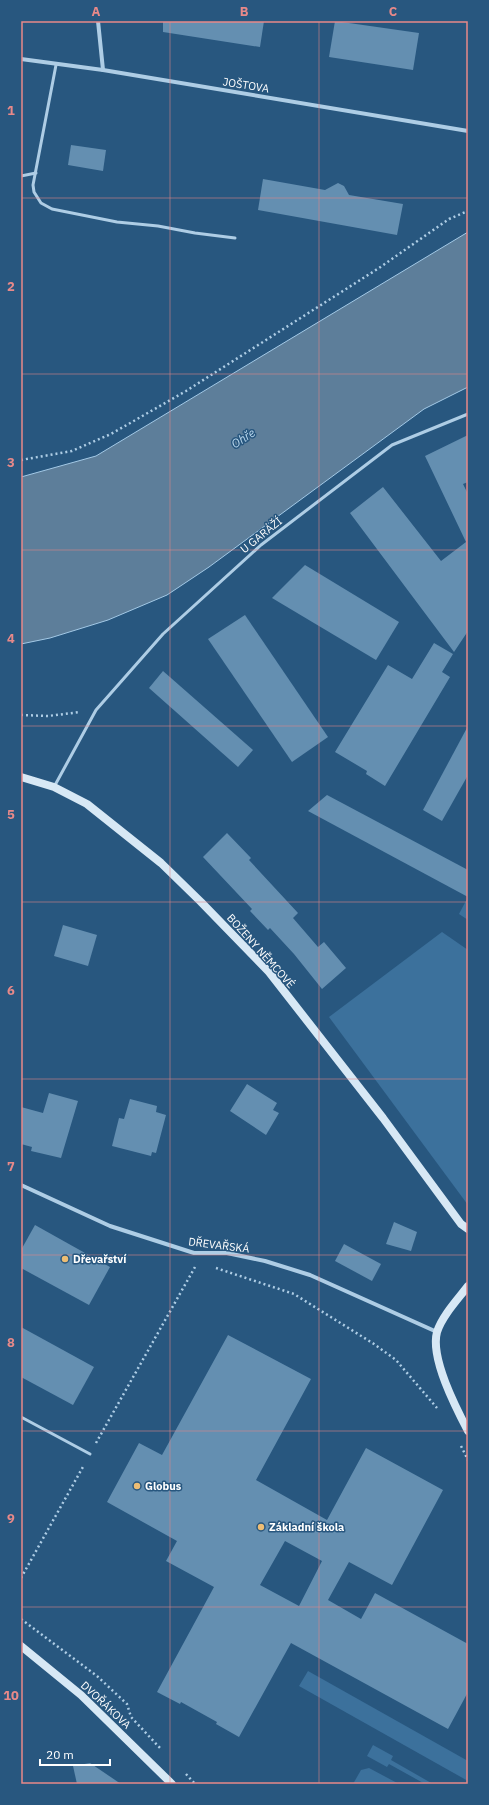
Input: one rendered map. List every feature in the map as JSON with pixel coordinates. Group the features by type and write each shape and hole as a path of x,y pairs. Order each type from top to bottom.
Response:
{"street":[{"path":"98,21 103,70"},
{"name":"JOŠTOVA","path":"21,59 56,65 103,70 468,131"},
{"name":"BOŽENY NĚMCOVÉ","path":"21,777 54,787 87,804 161,863 269,972 383,1118 462,1224 468,1229"},
{"name":"DŘEVAŘSKÁ","path":"21,1185 110,1226 194,1254 235,1255 265,1261 310,1275 437,1332"},
{"path":"468,1286 451,1308 437,1332 436,1354 453,1403 468,1431"},
{"name":"DVOŘÁKOVA","path":"21,1646 81,1695 172,1784"}],"lane":[{"path":"56,65 33,185 34,192 41,203 52,209 117,222 158,226 195,233 235,238"},
{"path":"21,176 36,173"},
{"name":"U GARÁŽÍ","path":"54,787 96,710 163,634 261,545 392,445 468,414"},
{"path":"21,1417 90,1454"}],"path":[{"path":"21,460 72,451 111,434 186,391 372,273 449,219 468,211"},
{"path":"21,715 48,716 96,710"},
{"path":"21,1578 197,1263 201,1253"},
{"path":"197,1263 294,1294 374,1344 396,1360 440,1412"},
{"path":"459,1442 468,1460"},
{"path":"21,1619 97,1676 127,1704 131,1717 163,1750"},
{"path":"185,1773 196,1784"}],"shaded area":[{"path":"468,897 468,920 459,914"},
{"path":"442,932 468,950 468,1205 329,1017"},
{"path":"308,1671 468,1761 468,1781 299,1686"},
{"path":"373,1745 393,1756 391,1760 433,1784 425,1784 389,1764 387,1767 367,1756"},
{"path":"369,1768 399,1784 353,1784 361,1770"}],"water":[{"name":"Ohře","path":"468,232 468,387 424,409 209,567 167,595 108,620 50,638 21,644 21,477 96,456"}],"building":[{"path":"163,21 264,21 260,47 163,32"},
{"path":"335,21 419,33 413,70 329,57"},
{"path":"71,145 106,150 103,171 68,165"},
{"path":"263,179 325,190 338,183 344,186 349,195 403,204 397,235 258,210"},
{"path":"468,435 468,482 463,484 468,494 468,631 454,652 350,513 383,487 441,561 466,542 425,456"},
{"path":"305,565 399,622 376,660 272,598"},
{"path":"245,615 328,737 292,762 208,639"},
{"path":"434,643 453,654 442,672 450,677 385,786 366,774 367,771 335,752 388,665 412,679"},
{"path":"163,671 253,750 238,767 149,688"},
{"path":"468,726 468,775 442,821 423,810"},
{"path":"327,795 468,870 468,897 308,811"},
{"path":"227,833 251,858 249,860 298,913 293,918 318,947 324,942 346,968 322,989 294,954 270,928 268,930 250,911 252,909 203,857"},
{"path":"63,925 97,935 88,966 54,956"},
{"path":"247,1084 277,1103 273,1110 279,1113 266,1135 230,1111"},
{"path":"49,1093 78,1101 61,1158 31,1151 32,1147 21,1144 21,1107 43,1113"},
{"path":"130,1099 157,1106 156,1112 166,1115 156,1153 152,1152 151,1156 112,1146 119,1118 124,1119"},
{"path":"394,1222 417,1232 411,1251 386,1244"},
{"path":"35,1225 110,1267 89,1305 21,1268 21,1250"},
{"path":"344,1244 381,1264 372,1281 335,1261"},
{"path":"21,1327 94,1367 73,1405 21,1377"},
{"path":"228,1335 311,1379 256,1480 327,1520 366,1448 443,1490 392,1585 349,1562 328,1600 361,1619 375,1593 468,1644 468,1692 448,1729 291,1643 239,1737 216,1724 217,1722 181,1702 180,1704 157,1692 214,1587 166,1561 177,1541 107,1502 139,1443 162,1455","holes":["285,1541 322,1561 299,1606 260,1585"]},
{"path":"90,1763 121,1784 77,1784 73,1766"}],"place":[{"name":"Dřevařství","path":"65,1259"},
{"name":"Globus","path":"137,1486"},
{"name":"Základní škola","path":"261,1527"}]}
